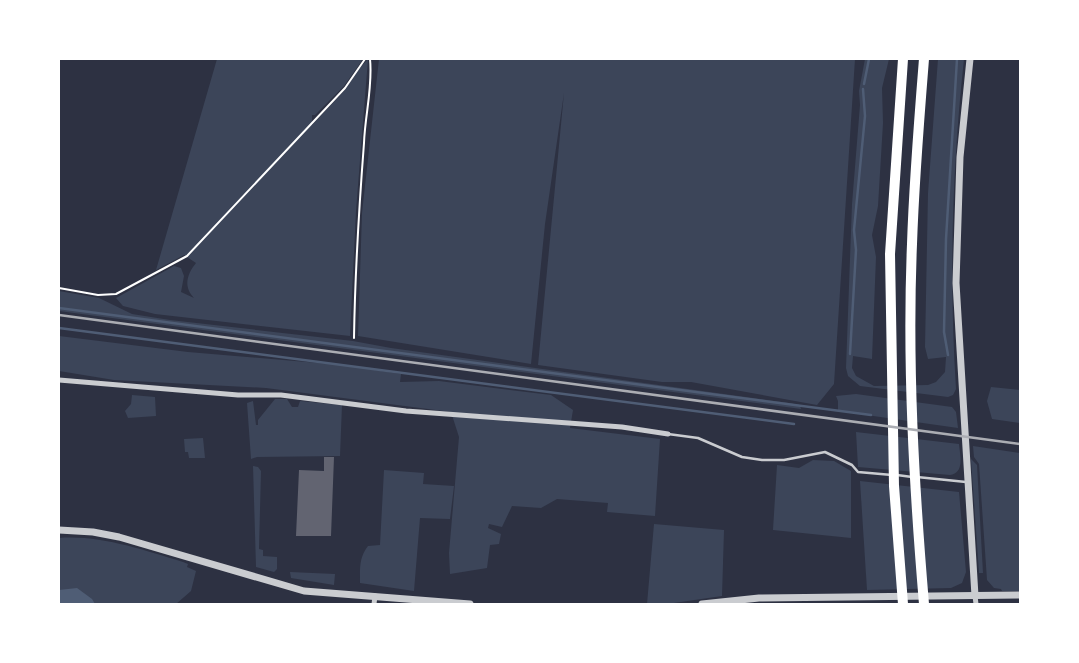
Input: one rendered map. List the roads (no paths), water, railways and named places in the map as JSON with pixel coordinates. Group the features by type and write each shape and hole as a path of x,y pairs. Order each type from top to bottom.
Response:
{"highway":[{"path":"903,59 890,254 890,360 894,486 904,604"},
{"path":"924,59 911,246 911,360 914,473 924,604"}],"street":[{"path":"970,59 960,157 956,274 957,330 976,604"},
{"path":"59,380 238,395 282,395 406,411 622,427 668,434"},
{"path":"59,530 93,532 119,537 304,591 470,604"},
{"path":"702,604 758,598 1020,595"},
{"path":"374,604 375,596"}],"lane":[{"path":"668,434 698,438 751,459 784,460 825,452 852,465 858,472 968,482"}],"waterway":[{"path":"864,84 869,59"},
{"path":"948,355 944,332 946,239 957,59"},
{"path":"850,354 856,250 854,230 865,116 863,89"},
{"path":"59,308 871,415"},
{"path":"59,328 794,424"}],"railway":[{"path":"59,315 1020,444"}]}
